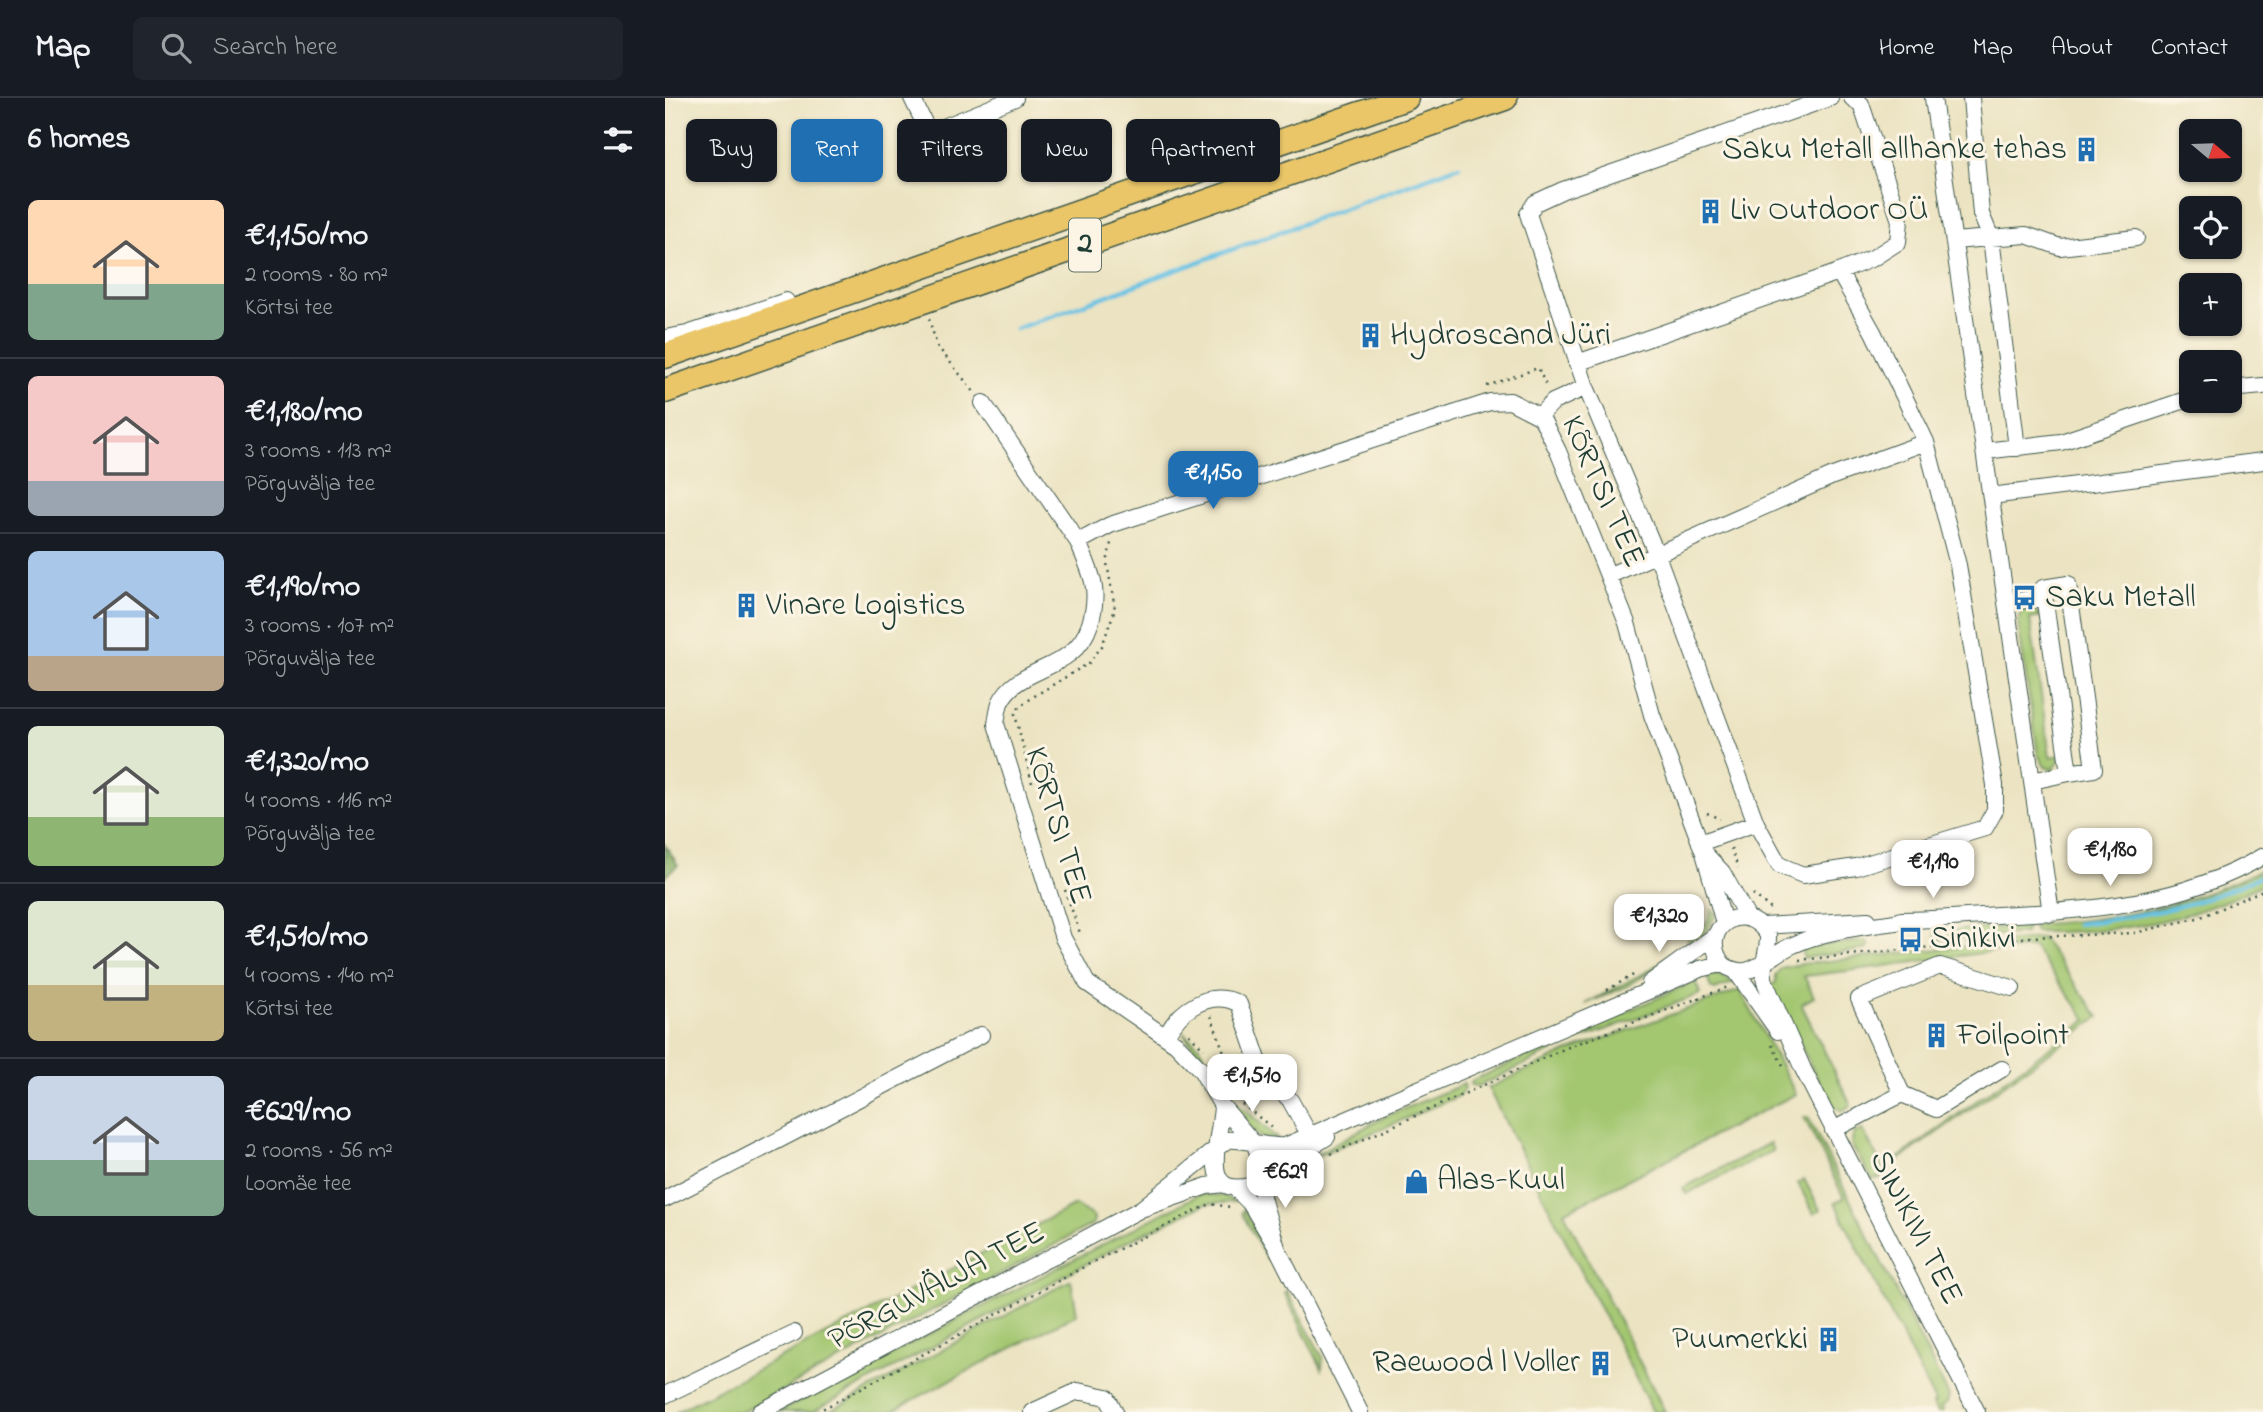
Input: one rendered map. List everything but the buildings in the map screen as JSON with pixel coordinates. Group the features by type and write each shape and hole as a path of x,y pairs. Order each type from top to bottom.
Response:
{"highway":[{"name":"2","path":"665,356 1405,98"},
{"name":"2","path":"665,391 1505,98"}],"street":[{"path":"912,98 929,133 1015,98"},
{"path":"1830,98 1563,190 1535,203 1528,214 1577,363 1657,555 1756,823 1779,864 1803,875 1856,867 1985,828 1995,810 1995,785 1958,565 1926,442 1873,332 1839,272"},
{"path":"1577,363 1839,272 1873,258 1898,242 1900,221 1860,104 1852,98"},
{"path":"1933,98 2051,913"},
{"path":"1971,98 1981,214 1991,238 2017,447"},
{"path":"1954,241 2027,235 2060,247 2136,238"},
{"path":"665,338 687,334 803,295 826,300"},
{"path":"2242,388 2263,386"},
{"path":"1539,415 1553,402 1586,387"},
{"name":"KÕRTSI TEE","path":"1078,542 1110,525 1490,402 1510,401 1539,415 1558,451 1627,623 1652,715 1702,848 1720,929"},
{"path":"1985,452 2061,442 2179,402"},
{"name":"KÕRTSI TEE","path":"983,403 1078,542 1094,583 1094,611 1086,635 1070,656 1023,679 1010,691 1000,703 996,724 1063,938 1087,982 1170,1030 1229,1102 1255,1145"},
{"path":"1608,576 1833,476 1926,442"},
{"path":"1991,496 2263,461"},
{"path":"2032,780 2094,769 2068,584 2043,588 2069,773"},
{"path":"2006,603 2044,597"},
{"path":"1702,848 1725,832 1756,823"},
{"name":"KÕRTSI TEE","path":"1702,848 1739,887 1747,917"},
{"path":"1763,926 1791,926 1835,919 1909,920 2051,913 2123,905 2175,894 2229,876 2263,856"},
{"path":"1622,1002 1736,917 1747,917 1763,926 1769,935 1765,960"},
{"path":"1218,1148 1227,1140 1241,1139 1255,1145 1285,1146 1352,1120 1700,969 1729,967 1746,971 1765,960 1797,952 1831,933 1909,920"},
{"path":"1720,929 1716,950 1729,967"},
{"name":"SINIKIVI TEE","path":"1765,960 1762,974 1803,1069 1977,1412"},
{"path":"2002,1069 1936,1109 1902,1094 1859,999 1940,966 2012,988"},
{"name":"SINIKIVI TEE","path":"1729,967 1803,1069"},
{"path":"1170,1030 1205,1000 1228,997 1239,1004 1262,1071 1290,1100 1310,1136"},
{"path":"665,1199 981,1035"},
{"path":"1833,1130 1902,1094"},
{"path":"1229,1102 1218,1148 1216,1176 1250,1203 1277,1248 1360,1412"},
{"path":"1230,1187 1249,1186 1352,1120"},
{"path":"1255,1145 1263,1166 1260,1178 1262,1197 1277,1248"},
{"name":"PÕRGUVÄLJA TEE","path":"1140,1209 1218,1148"},
{"name":"PÕRGUVÄLJA TEE","path":"760,1412 1140,1209 1207,1186 1230,1187"},
{"path":"665,1395 794,1333"},
{"path":"1032,1412 1078,1391 1107,1397 1115,1412"}],"path":[{"path":"923,301 937,346 983,403"},
{"path":"1482,387 1538,368 1553,402"},
{"path":"1033,787 1015,714 1019,707 1036,695 1089,663 1102,646 1115,609 1107,563 1112,547 1110,525"},
{"path":"1706,813 1720,819 1739,887 1789,916 1791,926"},
{"path":"1065,888 1082,939"},
{"path":"1791,962 1797,952 2134,933 2201,917 2263,890"},
{"path":"1602,993 1645,967"},
{"path":"1205,1000 1225,1055 1237,1063 1262,1071"},
{"path":"1170,1030 1196,1039 1211,1058"},
{"path":"1229,1102 1280,1135 1285,1146"}],"green space":[{"path":"2029,606 2042,617 2030,619 2050,757 2063,755 2054,769 2045,767 2038,755 2018,624 2020,613"},
{"path":"665,845 678,865 665,877"},
{"path":"2263,869 2263,884 2179,917 2124,928 2066,932 2035,932 2032,925 2095,919 2151,909 2205,894"},
{"path":"1712,909 1716,914 1706,934 1689,948 1688,939 1707,923"},
{"path":"2027,926 2025,933 1937,940 1935,931"},
{"path":"2042,938 2099,1017 1882,1172 1882,1178 1872,1179 1851,1145 1854,1133 1863,1130 1883,1169 2087,1020 2033,947 1804,976 1814,997 1801,1004 1851,1105 1842,1111 1831,1104 1770,987 1776,982 1776,975 1781,968 1800,964"},
{"path":"1866,941 1869,946 1867,949 1804,958 1800,947"},
{"path":"1677,950 1683,952 1625,987 1585,1004 1648,971"},
{"path":"1716,974 1735,982 1715,990 1711,988 1707,976"},
{"path":"1695,981 1700,993 1698,995 1565,1045 1479,1086 1471,1085 1471,1081"},
{"path":"1740,990 1796,1094 1564,1212 1665,1412 1653,1412 1488,1088 1567,1052"},
{"path":"1183,1033 1198,1045 1234,1100 1278,1139 1262,1138 1249,1126"},
{"path":"1464,1084 1465,1089 1459,1096 1298,1164 1384,1117"},
{"path":"1804,1117 1808,1117 1949,1396 1947,1403 1941,1407 1943,1412 1937,1412 1933,1404 1935,1402 1835,1203 1844,1198"},
{"path":"1770,1143 1773,1151 1686,1194 1683,1188"},
{"path":"1804,1179 1820,1210 1814,1214 1798,1183"},
{"path":"1200,1194 1223,1196 1236,1202 1205,1204 1128,1241 812,1412 779,1412"},
{"path":"1075,1205 1094,1217 1093,1224 742,1412 676,1412"},
{"path":"1244,1209 1270,1254 1267,1260 1242,1213"},
{"path":"1071,1280 1077,1314 890,1412 828,1412"},
{"path":"1287,1291 1323,1358 1322,1369 1284,1292"}],"waterway":[{"path":"1016,329 1459,166"},
{"path":"2077,924 2172,908 2216,895 2263,875"}],"place":[{"name":"Saku Metall allhanke tehas","path":"2087,150"},
{"name":"Liv Outdoor OÜ","path":"1710,211"},
{"name":"Hydroscand Jüri","path":"1370,336"},
{"name":"Saku Metall","path":"2025,598"},
{"name":"Vinare Logistics","path":"746,606"},
{"name":"Sinikivi","path":"1910,939"},
{"name":"Foilpoint","path":"1937,1036"},
{"name":"Alas-Kuul","path":"1417,1181"},
{"name":"Puumerkki","path":"1828,1340"},
{"name":"Raewood | Voller","path":"1600,1363"}]}
